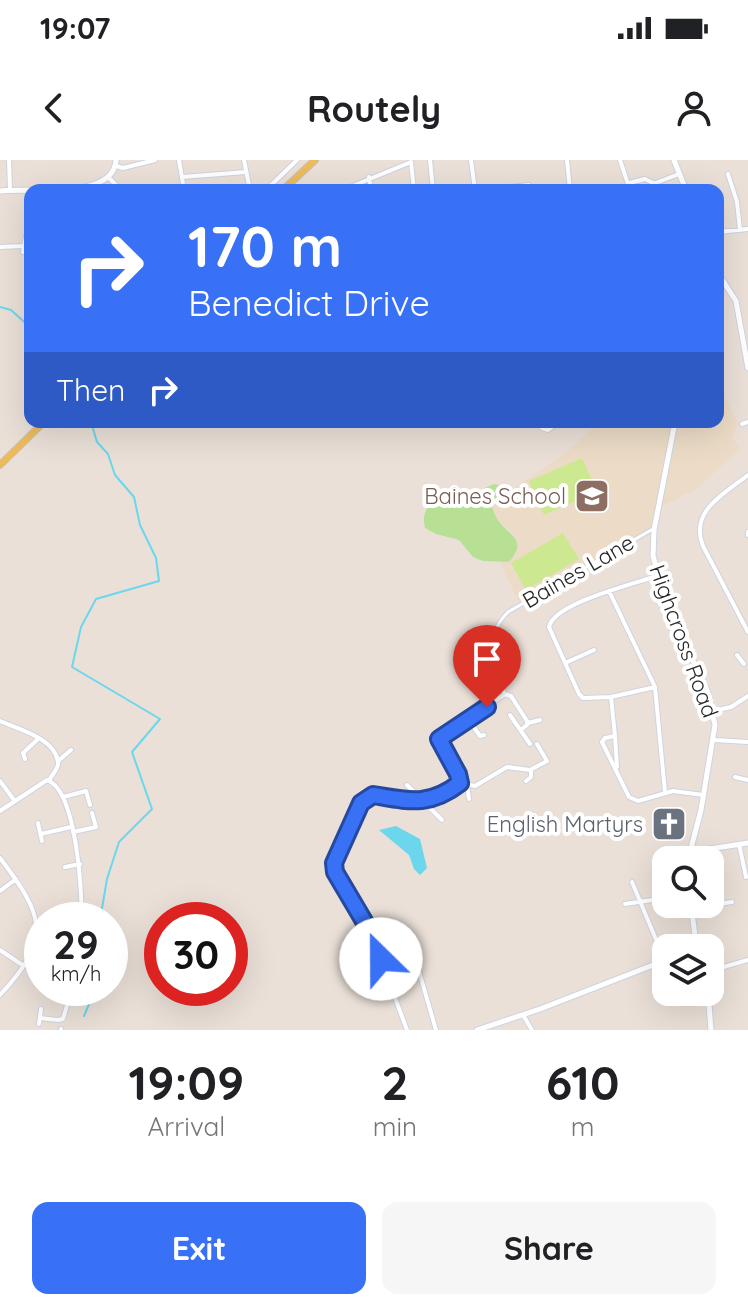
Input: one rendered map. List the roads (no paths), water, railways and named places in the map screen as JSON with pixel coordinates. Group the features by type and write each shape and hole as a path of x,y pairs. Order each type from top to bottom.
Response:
{"main road":[{"path":"289,184 315,160"},
{"path":"0,465 38,428"}],"street":[{"path":"9,160 10,189"},
{"path":"91,184 108,177 116,163 123,168 155,160"},
{"path":"179,160 183,184"},
{"path":"244,160 249,184"},
{"path":"272,184 297,160"},
{"path":"430,160 434,184"},
{"path":"471,160 474,184"},
{"path":"567,160 569,184"},
{"path":"620,160 629,183 645,179 649,184"},
{"path":"674,160 683,184"},
{"path":"355,184 410,161 413,184"},
{"path":"182,177 246,172"},
{"path":"658,184 679,174"},
{"path":"728,174 737,202 740,230"},
{"path":"108,177 115,184"},
{"path":"369,177 370,184"},
{"path":"0,191 24,189"},
{"path":"724,231 748,229"},
{"path":"0,247 23,249 24,246"},
{"path":"724,282 736,301 748,368"},
{"name":"Highcross Road","path":"674,428 652,550 668,608 698,667 713,711 714,740 691,846"},
{"path":"748,475 706,509 699,534 745,620 748,632"},
{"name":"Baines Lane","path":"490,664 493,636 508,612 654,528"},
{"path":"655,687 586,699 581,696 549,627 550,621 586,599 657,576"},
{"path":"609,591 655,687 665,792"},
{"path":"565,663 594,650"},
{"path":"741,659 747,655"},
{"path":"490,664 505,694 511,696 528,723"},
{"path":"460,783 458,772 440,737 505,694"},
{"path":"713,711 731,707 748,696"},
{"path":"611,697 616,770"},
{"path":"510,715 530,744"},
{"path":"468,719 480,737"},
{"path":"522,729 528,723 540,720"},
{"path":"0,811 39,783 49,780 58,761 51,749 38,739 1,723"},
{"path":"615,736 602,742 633,800 665,792 703,795"},
{"path":"22,755 38,739"},
{"path":"714,740 748,742"},
{"path":"460,783 475,786 507,767 531,770 548,763 537,744"},
{"path":"58,761 71,750"},
{"path":"526,781 531,777 531,770"},
{"path":"735,777 748,780"},
{"path":"49,780 63,797 72,829 80,864 81,902"},
{"path":"0,781 14,800"},
{"path":"407,1030 371,933 335,872 334,863 364,800 373,795 423,801 445,794 460,783"},
{"path":"407,785 442,820"},
{"path":"467,785 469,799"},
{"path":"63,797 86,791 90,805"},
{"path":"38,823 41,837 96,827 92,813"},
{"path":"724,846 748,843"},
{"path":"739,844 746,877"},
{"path":"0,858 30,902"},
{"path":"65,867 80,864"},
{"path":"0,891 16,879"},
{"path":"632,882 654,934"},
{"path":"625,904 652,900"},
{"path":"724,903 732,902"},
{"path":"0,950 24,966"},
{"path":"414,954 436,1030"},
{"path":"724,967 748,960"},
{"path":"477,1030 652,965"},
{"path":"0,995 24,968"},
{"path":"41,1009 39,1021 63,1019 67,1006"},
{"path":"709,1006 711,1030"},
{"path":"523,1015 532,1030"}],"water":[{"path":"396,826 420,839 427,868 420,875 409,855 379,830"}],"waterway":[{"path":"0,307 11,310 24,322"},
{"path":"93,428 97,442 108,454 115,475 134,497 140,525 156,558 159,581 96,599 81,627 72,667 160,719 132,752 152,809 119,842 103,902"},
{"path":"84,1016 88,1006"}],"place":[{"name":"Baines School","path":"592,496"},
{"name":"English Martyrs","path":"669,824"}]}
